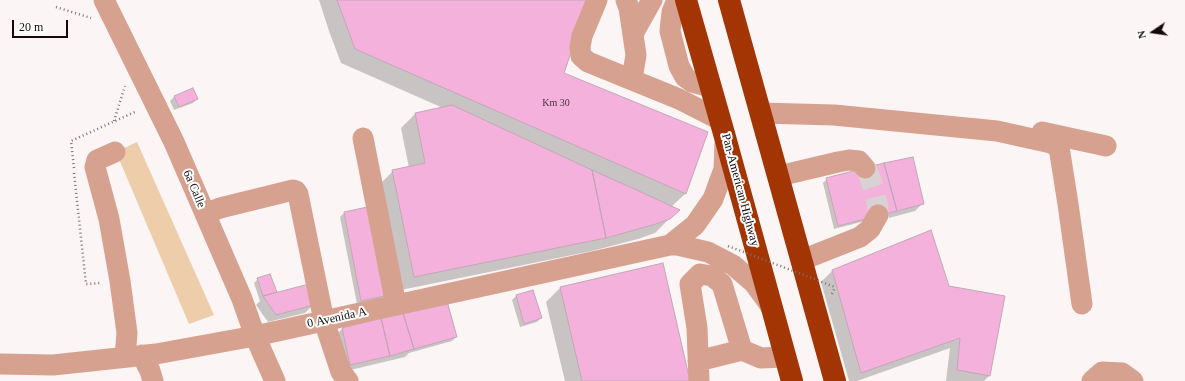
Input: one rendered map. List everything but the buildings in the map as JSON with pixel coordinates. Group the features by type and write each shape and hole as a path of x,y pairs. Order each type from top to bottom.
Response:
{"highway":[{"name":"Pan-American Highway","path":"686,0 792,381"},
{"path":"729,0 835,381"}],"street":[{"name":"6a Calle","path":"104,0 156,103 242,299 275,381"},
{"path":"597,0 582,36 580,47 581,56 588,62 679,99 723,129"},
{"path":"626,0 629,8 636,55 632,79"},
{"path":"633,34 652,0"},
{"path":"676,0 672,12 670,31 678,66 684,77 700,85 711,87"},
{"path":"760,108 804,105 956,119 1030,130 1106,146"},
{"path":"760,108 997,131 1051,143 1059,147 1082,304"},
{"name":"0 Avenida A","path":"670,245 695,225 713,199 724,169 723,129"},
{"path":"363,138 396,305"},
{"path":"115,152 97,160 95,167 109,219 120,281 126,333 134,356 150,371 153,381"},
{"path":"779,176 849,160 859,161 865,168"},
{"path":"205,214 220,208 293,190 296,191 298,194 324,321 341,372 348,381"},
{"path":"802,260 860,237 870,228 878,215"},
{"name":"0 Avenida A","path":"0,364 53,365 134,356 256,336 670,245 677,245 708,252 733,265 754,283 771,305"},
{"path":"742,350 722,284 712,276 700,274 690,284 697,328 698,371 742,350 761,358 785,357"},
{"path":"1092,381 1102,372 1122,373 1133,381"}],"path":[{"path":"86,284 71,141 143,108"},
{"path":"728,246 835,287"}],"shaded area":[{"path":"137,142 214,315 189,324 116,152"}],"tunnel":[{"path":"865,168 868,172 874,190 878,207 878,215"}]}
